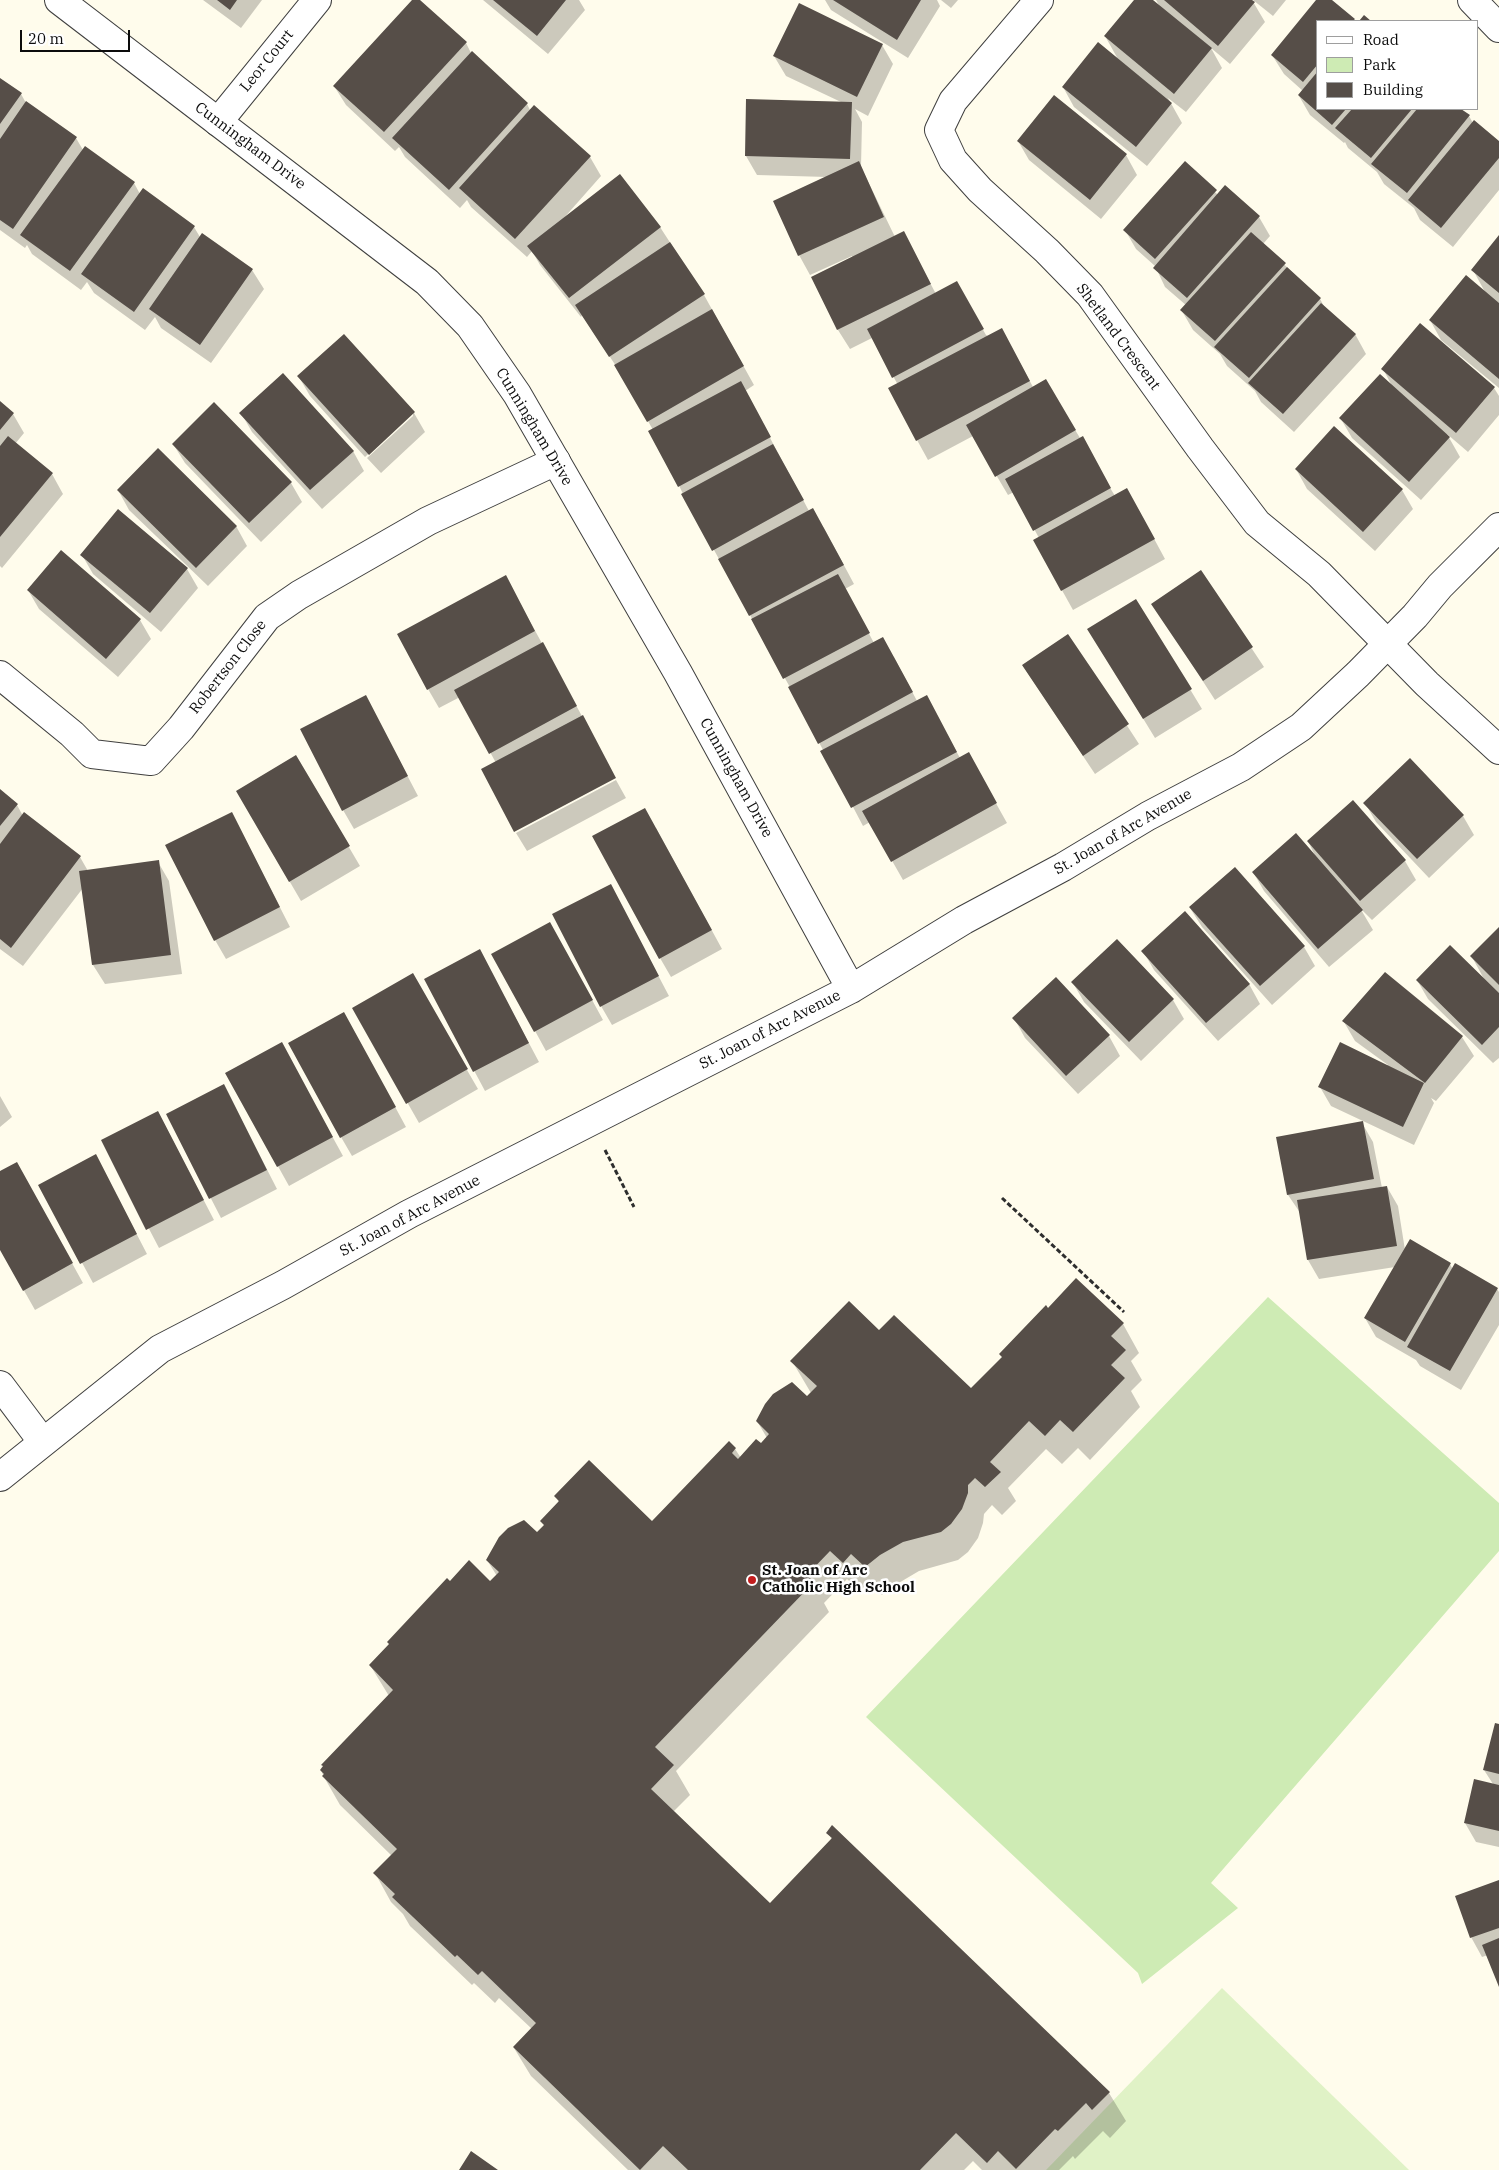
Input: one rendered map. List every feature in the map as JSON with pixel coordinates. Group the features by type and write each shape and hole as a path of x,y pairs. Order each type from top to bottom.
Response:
{"street":[{"name":"Cunningham Drive","path":"59,0 427,282 470,326 517,394 678,673 851,989"},
{"name":"Leor Court","path":"218,122 317,0"},
{"name":"Shetland Crescent","path":"1039,0 953,101 939,130 953,160 980,190 1047,251 1090,295 1194,440 1257,523 1319,574 1387,645"},
{"path":"1472,0 1499,28"},
{"name":"Robertson Close","path":"0,675 72,734 92,754 151,761 181,728 267,616 299,595 428,521 556,461"},
{"name":"St. Joan of Arc Avenue","path":"0,1477 160,1348 284,1285 409,1214 851,989 964,920 1062,867 1148,816 1241,767 1301,726 1358,674 1440,586 1499,527"},
{"path":"1387,645 1499,750"},
{"path":"0,1385 42,1442"}],"path":[{"path":"590,1122 634,1207"},
{"path":"1002,1198 1124,1312"}],"green space":[{"path":"1268,1297 1499,1503 1499,1551 1211,1883 1238,1908 1142,1984 1138,1973 866,1717"},
{"path":"1222,1988 1409,2170 1046,2170"}],"building":[{"path":"217,0 237,0 230,10"},
{"path":"412,0 420,0 467,42 384,132 333,86"},
{"path":"493,0 566,0 537,36"},
{"path":"833,0 921,0 897,40"},
{"path":"1134,0 1153,0 1212,48 1174,94 1104,36"},
{"path":"1164,0 1252,0 1255,2 1218,46"},
{"path":"1316,0 1332,0 1355,19 1316,20 1316,66 1303,82 1271,55"},
{"path":"799,3 883,44 857,97 773,56"},
{"path":"1364,15 1370,20 1360,20"},
{"path":"1098,42 1172,103 1136,147 1062,87"},
{"path":"472,51 528,103 449,190 392,138"},
{"path":"1316,73 1316,110 1345,110 1332,125 1298,95"},
{"path":"0,78 22,93 0,124"},
{"path":"1054,95 1127,154 1090,200 1017,141"},
{"path":"746,99 852,102 850,159 745,156"},
{"path":"26,101 77,137 13,229 0,220 0,139"},
{"path":"534,105 591,156 515,239 459,188"},
{"path":"1351,110 1411,110 1371,158 1335,128"},
{"path":"1416,110 1462,110 1470,115 1407,193 1371,164"},
{"path":"1474,120 1499,141 1499,158 1441,228 1408,200"},
{"path":"85,146 135,182 70,271 20,235"},
{"path":"859,161 884,217 798,256 773,201"},
{"path":"1185,161 1217,190 1155,259 1123,230"},
{"path":"620,174 661,227 569,298 527,246"},
{"path":"1225,185 1260,216 1187,298 1153,268"},
{"path":"143,188 195,226 134,312 81,274"},
{"path":"904,231 931,284 837,330 811,277"},
{"path":"1251,232 1286,263 1215,341 1180,310"},
{"path":"202,233 253,269 200,345 149,309"},
{"path":"1499,235 1499,293 1471,270"},
{"path":"670,242 705,294 609,357 575,305"},
{"path":"1287,267 1321,298 1249,378 1214,347"},
{"path":"1466,275 1499,303 1499,379 1429,320"},
{"path":"957,281 984,329 892,378 867,329"},
{"path":"1321,303 1356,334 1283,414 1248,383"},
{"path":"712,309 744,366 647,422 614,365"},
{"path":"1420,323 1495,387 1456,433 1381,369"},
{"path":"1002,328 1030,381 916,441 888,388"},
{"path":"344,334 415,412 369,455 297,376"},
{"path":"283,373 354,451 310,490 239,413"},
{"path":"1380,374 1450,437 1409,482 1339,418"},
{"path":"1046,379 1076,430 995,477 966,425"},
{"path":"741,381 771,437 678,487 648,431"},
{"path":"0,401 14,413 0,430"},
{"path":"214,402 292,482 249,523 172,444"},
{"path":"1334,426 1403,489 1363,532 1295,469"},
{"path":"8,436 53,473 0,537 0,446"},
{"path":"1083,436 1111,488 1033,531 1005,479"},
{"path":"773,444 804,500 712,551 681,494"},
{"path":"158,448 237,526 196,568 117,490"},
{"path":"1127,488 1155,539 1061,591 1033,540"},
{"path":"813,508 844,565 749,616 718,559"},
{"path":"118,509 188,568 150,613 80,555"},
{"path":"61,550 141,619 106,659 27,590"},
{"path":"1201,570 1253,647 1203,681 1151,604"},
{"path":"838,574 870,633 783,679 751,619"},
{"path":"506,575 535,631 427,690 397,634"},
{"path":"1136,599 1192,689 1143,719 1087,629"},
{"path":"1068,634 1129,724 1083,756 1022,665"},
{"path":"883,637 913,692 818,744 788,687"},
{"path":"543,642 577,706 489,754 454,690"},
{"path":"366,695 408,776 342,811 300,729"},
{"path":"927,695 957,752 851,808 820,751"},
{"path":"583,715 616,778 514,832 481,769"},
{"path":"969,752 997,803 891,862 862,811"},
{"path":"296,755 350,846 289,882 236,791"},
{"path":"1410,758 1464,815 1417,859 1363,803"},
{"path":"0,789 18,804 0,826"},
{"path":"1353,800 1406,860 1360,901 1307,841"},
{"path":"645,808 712,930 659,959 592,836"},
{"path":"24,812 81,856 11,948 0,939 0,844"},
{"path":"232,812 280,907 214,941 165,845"},
{"path":"1296,833 1363,910 1318,949 1252,872"},
{"path":"159,860 171,955 92,965 79,871"},
{"path":"1235,867 1305,946 1260,986 1189,907"},
{"path":"611,884 659,976 600,1007 552,914"},
{"path":"1185,911 1250,984 1206,1023 1141,951"},
{"path":"550,922 593,1000 534,1032 491,954"},
{"path":"1499,927 1499,985 1470,956"},
{"path":"1117,939 1174,999 1129,1042 1071,982"},
{"path":"1450,945 1499,993 1499,1027 1482,1045 1416,980"},
{"path":"480,949 529,1043 473,1072 424,979"},
{"path":"1385,972 1463,1036 1425,1083 1342,1021"},
{"path":"413,973 468,1069 406,1104 352,1008"},
{"path":"1056,977 1110,1035 1066,1076 1012,1018"},
{"path":"344,1012 396,1107 340,1138 288,1043"},
{"path":"282,1042 333,1137 277,1167 225,1073"},
{"path":"1340,1042 1424,1083 1403,1127 1318,1087"},
{"path":"224,1084 267,1170 209,1199 166,1114"},
{"path":"158,1111 204,1200 146,1230 101,1140"},
{"path":"1363,1121 1374,1179 1287,1195 1276,1137"},
{"path":"96,1154 137,1234 80,1264 38,1185"},
{"path":"17,1162 73,1263 23,1291 0,1250 0,1171"},
{"path":"1387,1186 1397,1246 1307,1260 1297,1200"},
{"path":"1410,1239 1451,1263 1405,1342 1364,1318"},
{"path":"1455,1263 1498,1288 1450,1371 1407,1347"},
{"path":"1076,1278 1124,1323 1111,1336 1126,1350 1111,1365 1125,1378 1073,1432 1060,1420 1045,1436 1029,1421 990,1462 1001,1472 985,1487 975,1478 968,1485 968,1493 962,1509 951,1524 941,1532 903,1542 880,1555 865,1567 851,1554 843,1563 830,1551 807,1575 814,1582 655,1747 674,1765 651,1789 770,1903 832,1838 826,1833 832,1825 1110,2092 1092,2110 1086,2103 1058,2131 1055,2129 1016,2169 998,2151 987,2163 956,2133 920,2170 688,2170 663,2146 640,2170 513,2047 536,2023 482,1971 478,1975 457,1955 455,1957 392,1897 395,1894 373,1873 397,1849 322,1776 324,1774 320,1770 323,1766 321,1765 393,1690 369,1665 389,1644 387,1642 447,1578 450,1581 469,1560 490,1581 499,1572 486,1560 499,1537 508,1528 524,1520 537,1532 544,1525 540,1521 559,1501 554,1496 589,1460 652,1521 729,1441 736,1448 732,1453 738,1459 756,1439 761,1443 769,1434 756,1421 773,1394 792,1382 807,1396 817,1386 790,1361 849,1301 879,1330 894,1315 971,1388 1002,1357 999,1354 1046,1305 1048,1308"},
{"path":"1495,1723 1499,1724 1499,1774 1483,1770"},
{"path":"1474,1779 1499,1785 1499,1831 1464,1823"},
{"path":"1499,1880 1499,1928 1470,1938 1455,1896"},
{"path":"1499,1938 1499,1987 1482,1945"},
{"path":"471,2151 498,2170 459,2170"}],"place":[{"name":"St. Joan of Arc Catholic High School","path":"752,1580"}]}
